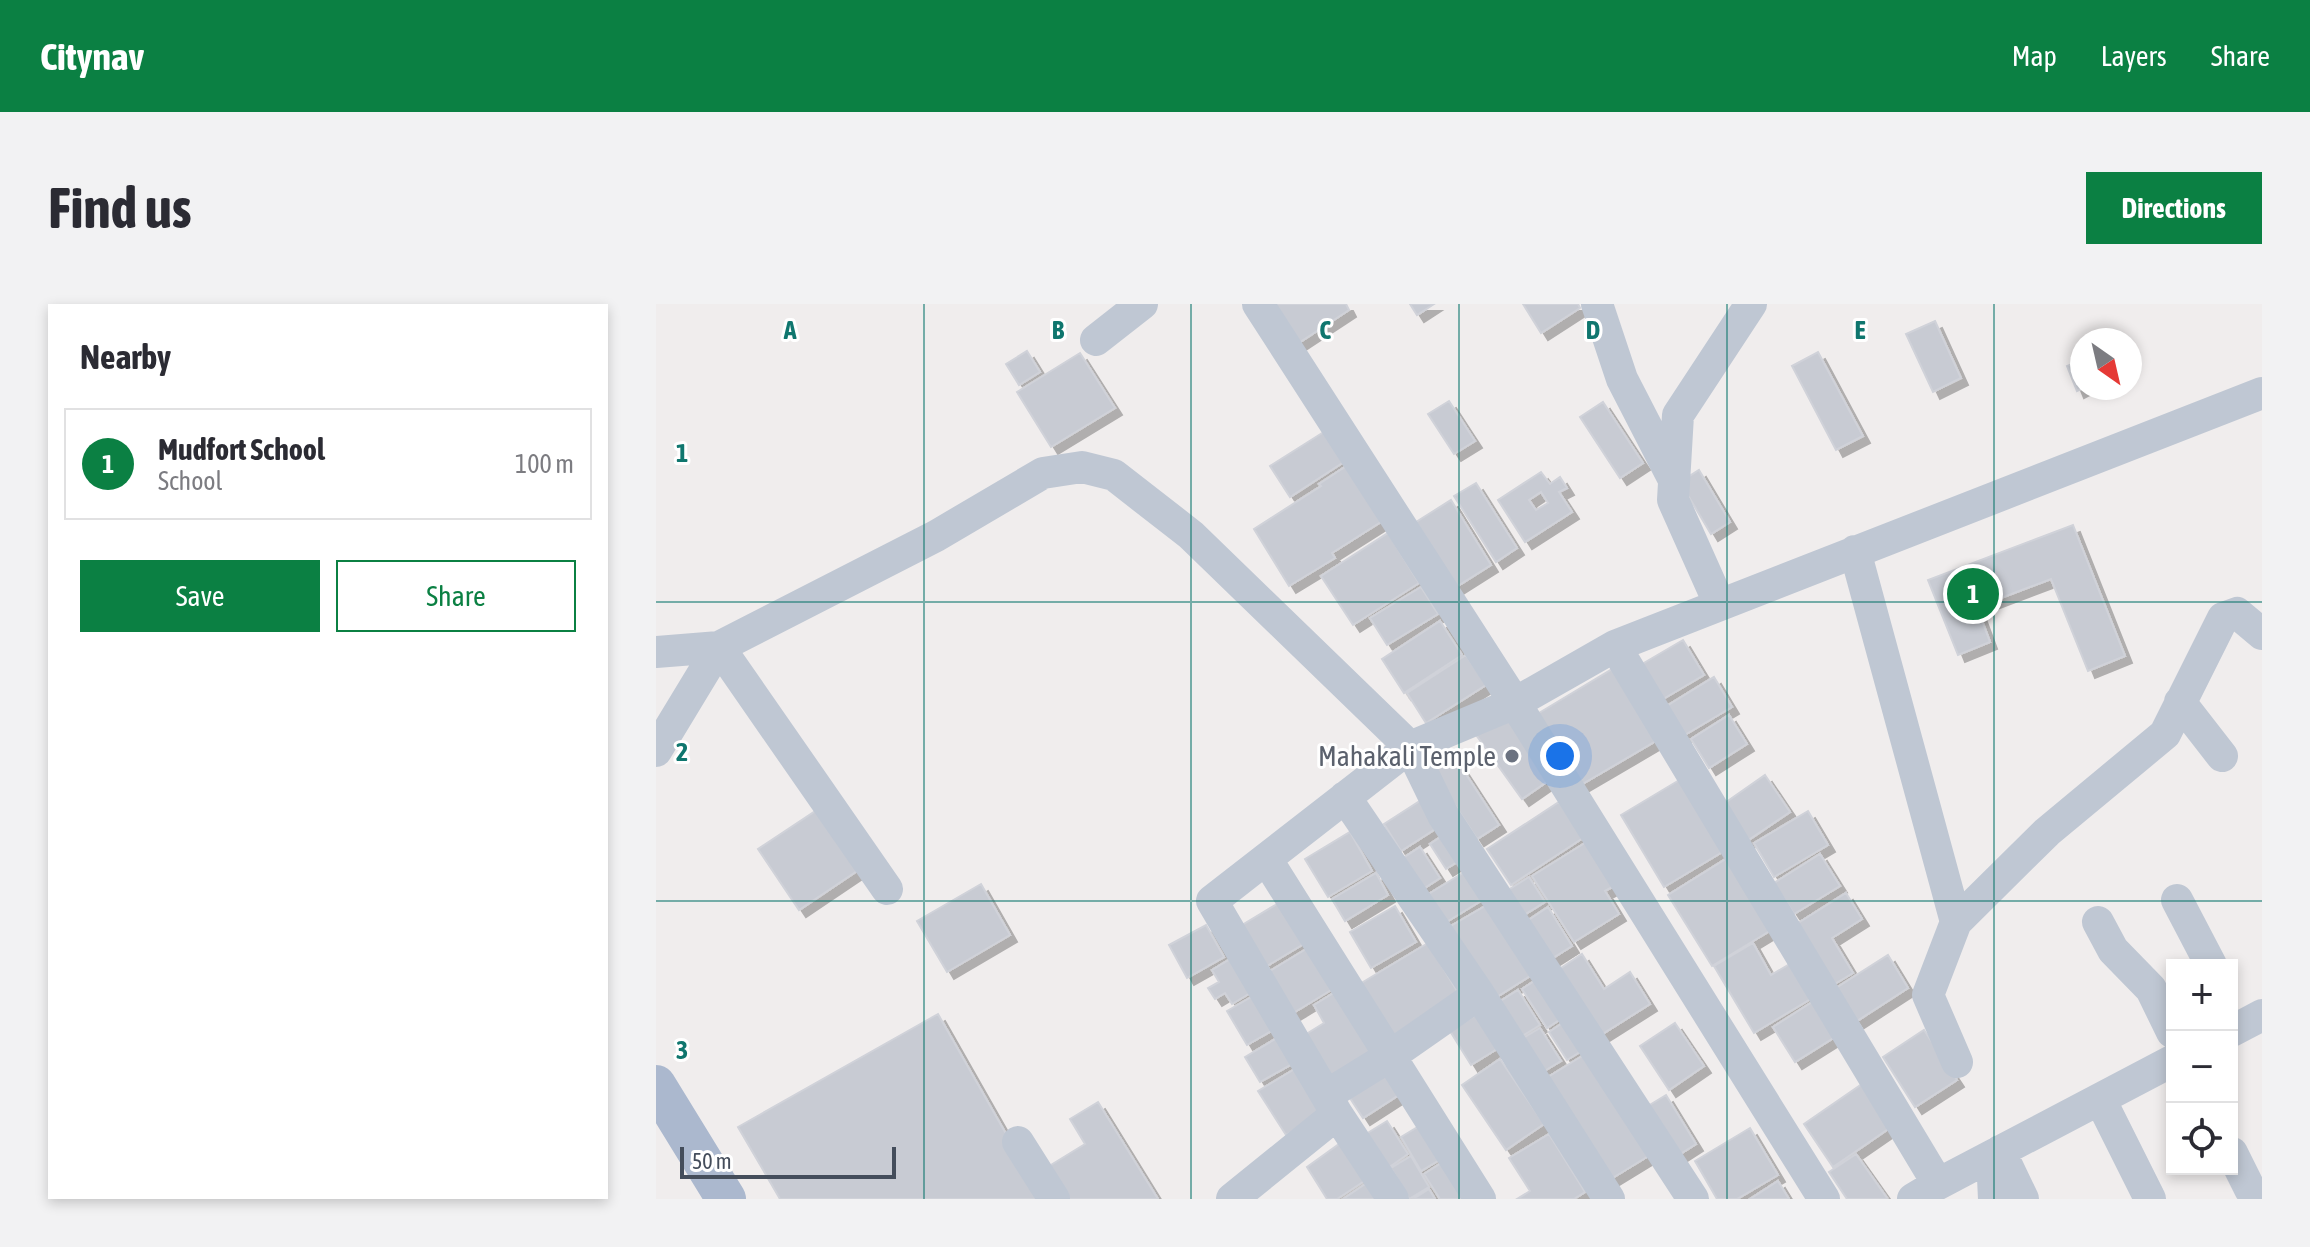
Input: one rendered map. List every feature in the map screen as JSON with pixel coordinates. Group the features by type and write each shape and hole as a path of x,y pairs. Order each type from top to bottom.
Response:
{"main road":[{"path":"656,1085 726,1199"}],"street":[{"path":"1096,340 1142,304"},
{"path":"1258,304 1515,703 1824,1199"},
{"path":"1597,304 1622,379 1674,480"},
{"path":"1719,603 1673,500 1678,415 1751,304"},
{"path":"1393,1199 1332,1105 1212,901 1410,747 1515,703 1615,646 2262,393"},
{"path":"656,652 719,647 936,536 1043,473 1082,467 1114,475 1191,535 1410,747 1443,815 1693,1199"},
{"path":"1855,551 1956,922"},
{"path":"1957,1062 1928,995 1956,922 2047,832 2165,734 2223,618 2237,613 2262,634"},
{"path":"1615,646 1926,1191 2166,1064"},
{"path":"656,751 719,647"},
{"path":"719,647 887,889"},
{"path":"2180,702 2222,756"},
{"path":"1345,797 1479,994 1609,1199"},
{"path":"1267,860 1480,1199"},
{"path":"2177,900 2208,959"},
{"path":"2098,922 2113,950 2151,989 2172,1031"},
{"path":"1232,1199 1332,1105 1390,1056 1479,994"},
{"path":"2100,1099 2150,1199"},
{"path":"1018,1142 1054,1199"},
{"path":"1994,1199 1996,1154"},
{"path":"1996,1154 2023,1199"},
{"path":"2238,1165 2250,1189"}],"building":[{"path":"1267,304 1346,304 1349,310 1294,346"},
{"path":"1410,304 1434,304 1417,315"},
{"path":"1523,304 1578,304 1580,308 1541,333"},
{"path":"1935,321 1961,378 1933,392 1906,334"},
{"path":"1027,351 1040,372 1019,385 1006,364"},
{"path":"1818,352 1863,436 1836,450 1792,366"},
{"path":"1080,353 1115,408 1051,447 1017,392"},
{"path":"1449,401 1475,441 1454,454 1428,414"},
{"path":"1603,402 1643,463 1620,478 1580,417"},
{"path":"1330,428 1350,458 1290,497 1270,466"},
{"path":"1348,465 1384,520 1332,553 1335,558 1289,586 1254,529"},
{"path":"1699,470 1730,522 1711,534 1680,482"},
{"path":"1541,472 1550,484 1560,477 1567,488 1559,492 1572,512 1525,542 1498,500","holes":["1541,492 1548,503 1536,510 1529,500"]},
{"path":"1476,483 1517,548 1496,562 1454,496"},
{"path":"1451,500 1491,565 1456,587 1416,522"},
{"path":"2073,525 2125,656 2088,671 2051,579 1977,607 1990,642 1958,655 1928,580"},
{"path":"1388,533 1419,583 1353,625 1321,576"},
{"path":"1421,587 1438,614 1387,645 1370,618"},
{"path":"1440,621 1462,655 1404,693 1382,659"},
{"path":"1683,640 1704,675 1658,702 1637,667"},
{"path":"1466,655 1486,685 1426,723 1407,693"},
{"path":"1619,665 1661,738 1574,789 1529,719"},
{"path":"1714,677 1732,707 1683,736 1665,707"},
{"name":"Mahakali Temple","path":"1505,714 1548,781 1522,799 1474,732"},
{"path":"1729,715 1747,744 1709,768 1691,739"},
{"path":"1449,748 1499,825 1477,839 1427,762"},
{"path":"1765,775 1790,812 1747,841 1722,805"},
{"path":"1681,779 1724,851 1664,887 1621,815"},
{"path":"1423,799 1440,826 1401,851 1384,824"},
{"path":"1559,802 1583,838 1511,885 1487,849"},
{"path":"820,808 860,869 799,910 758,849"},
{"path":"1808,811 1828,845 1774,877 1754,843"},
{"path":"1350,832 1372,871 1328,897 1305,859"},
{"path":"1445,834 1462,859 1446,869 1430,844"},
{"path":"1588,841 1616,885 1605,891 1619,914 1574,942 1532,876"},
{"path":"1420,847 1440,878 1420,891 1400,860"},
{"path":"1820,854 1840,886 1794,914 1774,883"},
{"path":"1729,857 1773,929 1712,966 1668,895"},
{"path":"1466,871 1484,899 1445,923 1427,895"},
{"path":"1376,873 1388,895 1345,921 1332,899"},
{"path":"1529,877 1545,902 1516,920 1500,895"},
{"path":"981,884 1010,935 947,972 917,921"},
{"path":"1846,893 1862,919 1832,938 1853,973 1833,985 1795,925"},
{"path":"1282,901 1307,942 1267,966 1242,925"},
{"path":"1492,902 1535,973 1492,1000 1449,927"},
{"path":"1395,906 1416,942 1371,968 1350,932"},
{"path":"1548,907 1572,946 1548,961 1524,923"},
{"path":"1206,925 1224,957 1187,978 1169,945"},
{"path":"1428,943 1463,1001 1392,1042 1358,985"},
{"path":"1753,943 1771,975 1793,962 1814,997 1754,1033 1714,966"},
{"path":"1311,946 1336,987 1290,1015 1265,974"},
{"path":"1582,954 1604,989 1630,972 1650,1004 1596,1038 1555,972"},
{"path":"1888,955 1908,988 1857,1021 1836,988"},
{"path":"1232,958 1252,992 1232,1004 1225,993 1215,999 1208,988 1219,982 1212,970"},
{"path":"1545,974 1570,1013 1547,1028 1522,989"},
{"path":"1340,989 1379,1053 1331,1083 1303,1036 1324,1023 1314,1005"},
{"path":"1518,990 1540,1025 1516,1040 1494,1005"},
{"path":"1253,996 1273,1030 1247,1045 1227,1011"},
{"path":"1820,997 1843,1032 1795,1062 1773,1027"},
{"path":"1481,1012 1502,1046 1471,1065 1450,1031"},
{"path":"938,1014 1043,1199 780,1199 738,1127"},
{"path":"1570,1018 1588,1047 1567,1060 1549,1032"},
{"path":"1675,1023 1704,1066 1669,1090 1640,1046"},
{"path":"1540,1028 1561,1061 1541,1073 1520,1040"},
{"path":"1924,1030 1957,1080 1915,1107 1883,1057"},
{"path":"1277,1038 1292,1064 1260,1082 1245,1057"},
{"path":"1592,1050 1655,1152 1606,1182 1543,1080"},
{"path":"1500,1059 1544,1124 1506,1150 1462,1085"},
{"path":"1298,1067 1325,1111 1286,1135 1258,1091"},
{"path":"1388,1070 1402,1093 1363,1118 1348,1095"},
{"path":"1865,1082 1894,1125 1833,1167 1804,1124"},
{"path":"1666,1095 1696,1144 1674,1158 1643,1109"},
{"path":"1098,1102 1158,1199 1065,1199 1046,1168 1085,1144 1070,1119"},
{"path":"1387,1121 1408,1154 1388,1168 1366,1134"},
{"path":"1426,1122 1446,1156 1421,1171 1401,1137"},
{"path":"1750,1128 1778,1175 1737,1199 1717,1199 1695,1161"},
{"path":"1549,1134 1585,1192 1574,1199 1517,1199 1530,1191 1509,1158"},
{"path":"1346,1139 1369,1178 1337,1199 1327,1199 1307,1167"},
{"path":"1856,1154 1887,1198 1847,1199 1829,1172"},
{"path":"1411,1156 1429,1187 1409,1199 1391,1168"},
{"path":"1446,1160 1469,1199 1440,1199 1424,1174"},
{"path":"1371,1180 1387,1199 1343,1199"},
{"path":"1778,1181 1789,1199 1750,1199"},
{"path":"1429,1189 1435,1199 1413,1199"}],"place":[{"name":"Mudfort School","path":"1973,594"},
{"name":"Mahakali Temple","path":"1512,756"}]}
